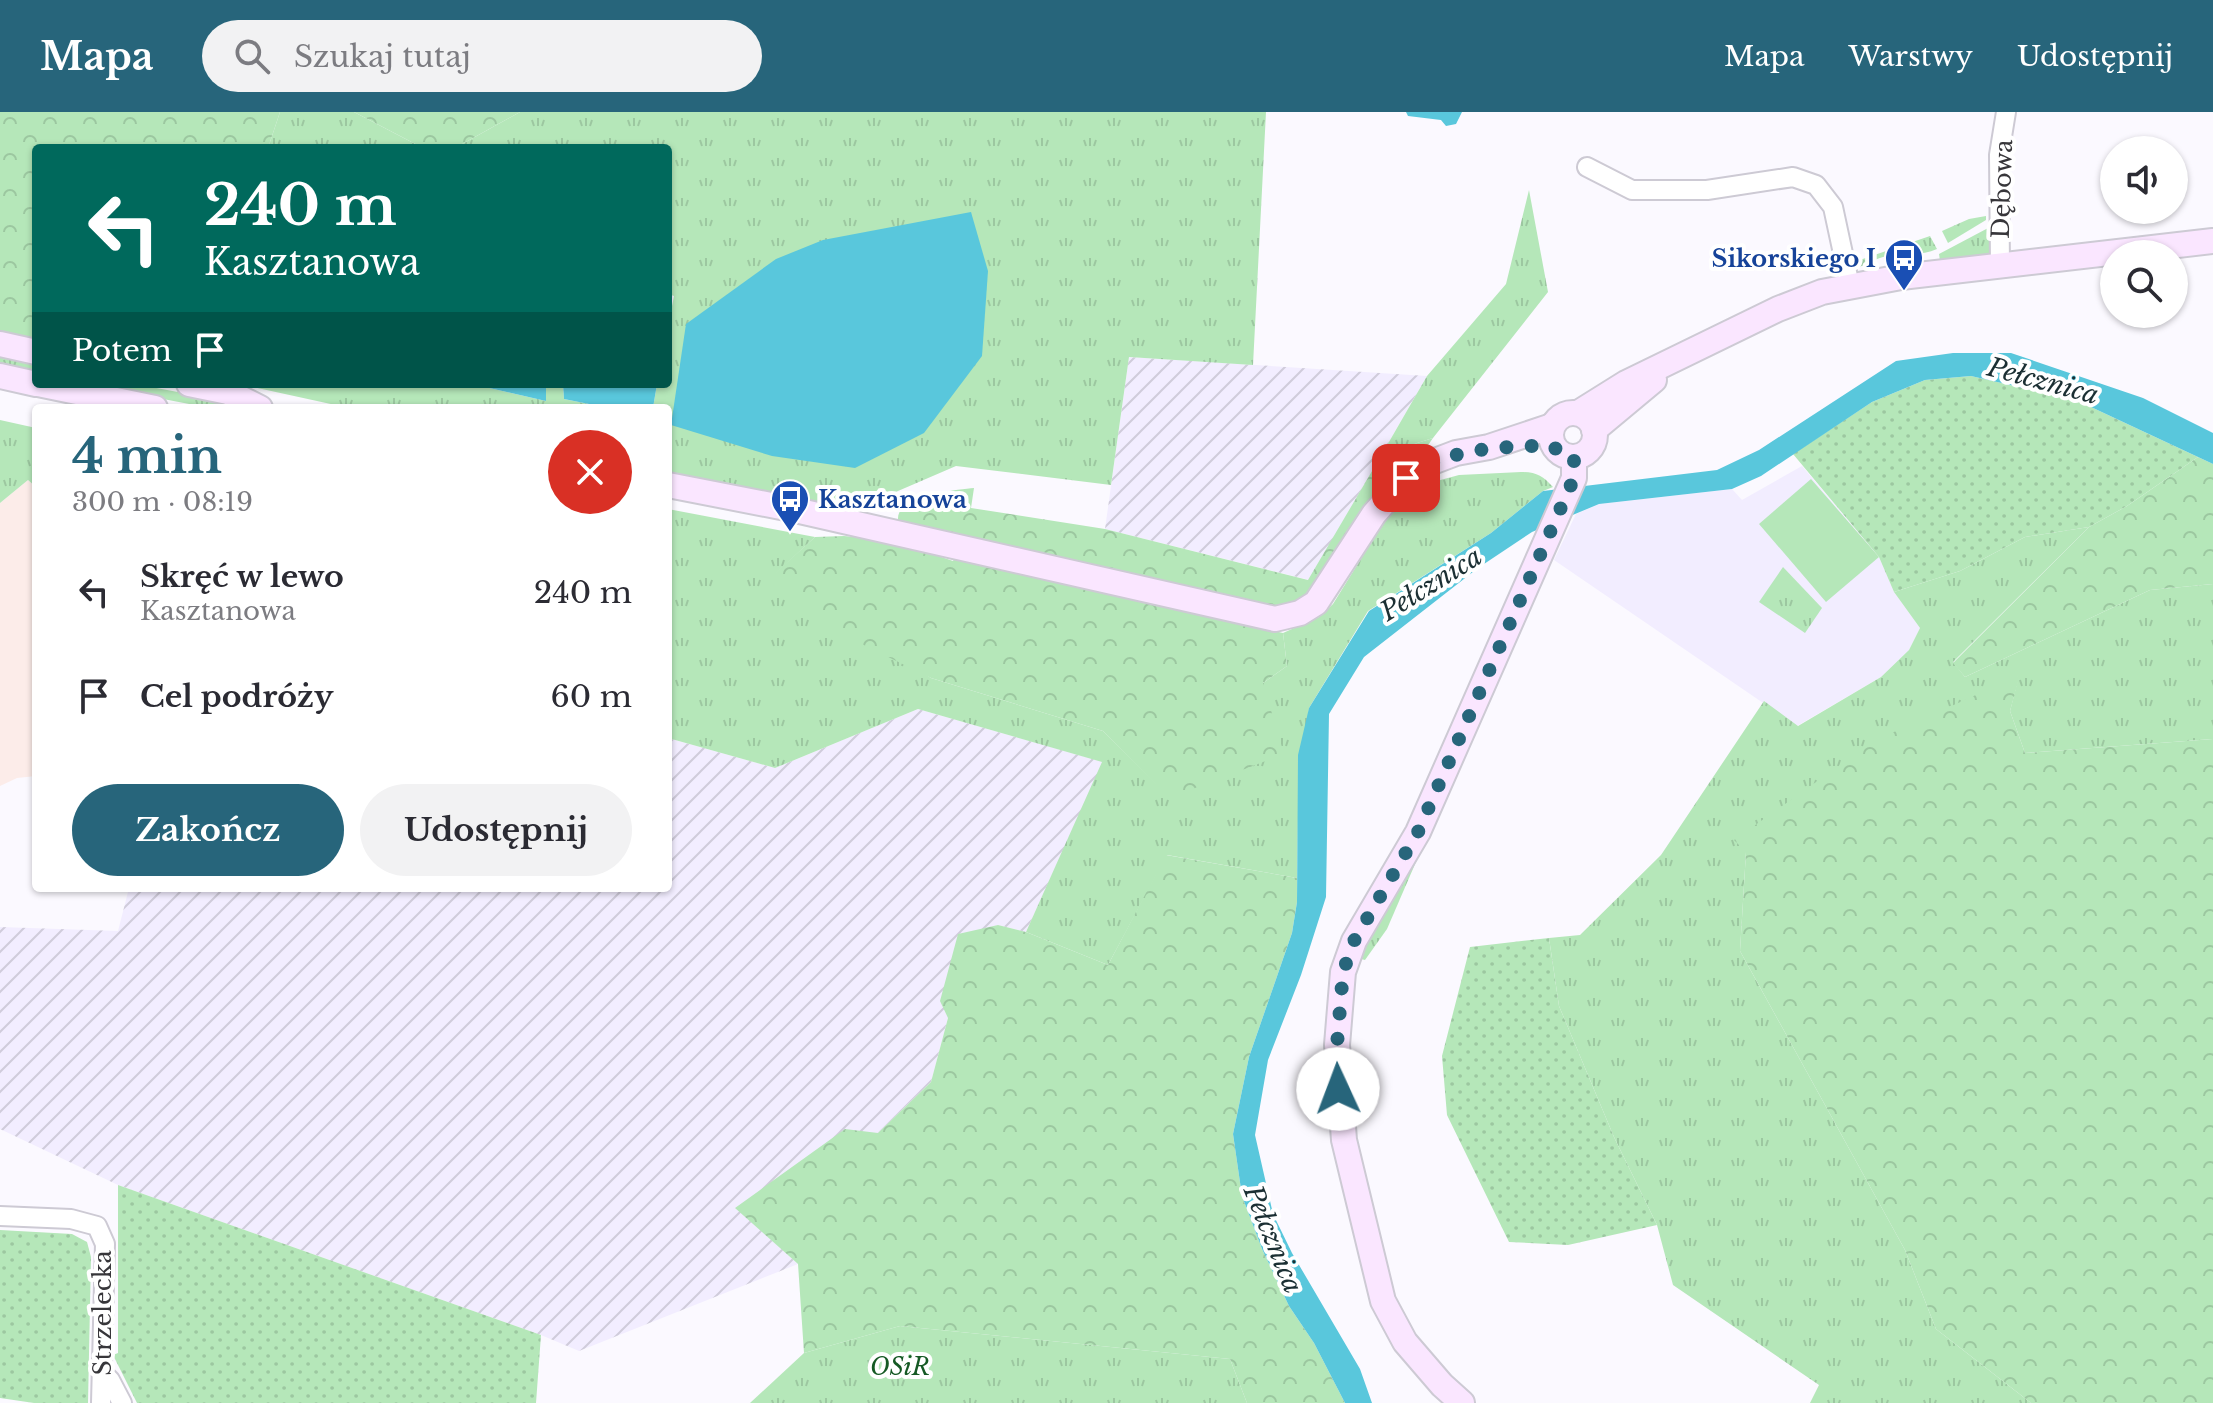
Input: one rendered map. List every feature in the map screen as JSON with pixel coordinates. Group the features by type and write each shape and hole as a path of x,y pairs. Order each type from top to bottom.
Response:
{"street":[{"name":"Dębowa","path":"2000,266 1999,155 2006,112"},
{"path":"1587,167 1632,190 1707,190 1793,177 1816,185 1833,207 1850,286"},
{"path":"1586,422 1680,358 1778,309 1822,292 2000,266 2213,241"},
{"path":"0,344 32,351"},
{"path":"0,376 32,383"},
{"path":"57,388 135,404"},
{"path":"208,388 228,392 252,404"},
{"path":"1462,1403 1405,1342 1383,1301 1344,1140 1337,1045 1343,972 1354,941 1418,832 1553,526 1574,468 1595,438 1586,422 1563,415 1552,435"},
{"path":"672,486 805,512 1275,619 1300,613 1316,603 1374,514 1406,478 1427,464 1456,453 1552,435"},
{"path":"1552,435 1561,454 1574,468"},
{"name":"Strzelecka","path":"0,1216 71,1219 97,1226 105,1244 101,1403"},
{"path":"102,1372 122,1403"}],"shaded area":[{"path":"1129,357 1427,376 1309,580 1105,529"},
{"path":"1802,466 1879,557 1894,592 1920,628 1909,650 1881,677 1797,726 1554,560 1576,514 1599,504 1732,489 1742,500"},
{"path":"28,480 32,484 32,776 17,778 0,786 0,503"},
{"path":"918,709 1103,762 1026,932 998,925 948,1018 931,1082 878,1133 736,1208 798,1264 579,1351 118,1185 0,1129 0,927 118,931 128,892 672,892 672,739 775,768"}],"green space":[{"path":"0,112 280,112 269,144 32,144 32,340 0,334"},
{"path":"280,112 354,112 415,144 269,144"},
{"path":"354,112 520,112 462,144 415,144"},
{"path":"520,112 1266,112 1253,365 1129,357 1111,485 956,466 847,513 672,476 672,404 654,404 656,388 672,388 672,144 462,144"},
{"path":"1529,190 1548,292 1433,438 1382,454 1427,376 1506,284"},
{"path":"1986,216 1986,220 1948,243 1942,231 1969,219"},
{"path":"1990,227 1992,252 1986,258 1940,261 1939,254"},
{"path":"1930,236 1937,249 1883,257 1852,269 1851,263"},
{"path":"0,355 32,362 32,372 0,365"},
{"path":"1971,376 2076,400 2198,457 2127,506 2089,527 2025,537 1960,571 1894,592 1879,557 1793,454 1872,402 1925,380"},
{"path":"106,388 156,388 242,404 189,404"},
{"path":"257,388 489,388 546,401 546,388 563,388 564,399 589,404 331,404"},
{"path":"0,420 32,427 32,484 28,480 0,503"},
{"path":"1433,438 1424,451 1397,468 1374,496 1314,590 1298,601 1278,608 899,524 899,514 913,501 939,493 974,488 971,508 1105,529 1308,580 1382,454"},
{"path":"2198,457 2213,464 2213,584 2150,590 1965,677 1953,663 2089,527 2127,506"},
{"path":"1531,473 1539,475 1553,487 1543,491 1491,533 1368,611 1309,708 1298,818 1297,878 1167,855 1108,965 1026,932 1102,762 918,709 775,768 672,739 672,510 815,537 774,575 931,678 1103,731 1169,797 1263,683 1287,666 1283,633 1319,617 1333,604 1396,502 1412,487 1430,477 1433,482 1459,475"},
{"path":"1811,479 1879,557 1826,602 1759,524"},
{"path":"2089,527 1953,662 1965,677 2150,590 2213,584 2213,739 2025,753 2010,711 2019,676 1746,852 1740,951 1905,1250 1936,1329 2031,1403 1810,1403 1819,1385 1673,1285 1657,1225 1614,1137 1559,1006 1549,938 1580,935 1661,855 1764,701 1798,726 1881,677 1909,650 1920,628 1894,592 1960,571 2025,537"},
{"path":"844,536 895,541 953,561 956,555 1283,633 1287,666 1263,683 1284,754 1169,798 1103,731 931,678 813,620 773,575 815,537"},
{"path":"1783,567 1822,608 1805,633 1759,602"},
{"path":"2020,675 2010,711 2025,753 2213,739 2213,1403 2031,1403 1936,1329 1905,1250 1740,951 1746,852 1734,840 1874,741"},
{"path":"1422,848 1387,929 1365,960 1361,959 1365,945"},
{"path":"1166,855 1297,878 1292,933 1249,1057 1233,1134 1242,1196 1262,1249 1289,1306 1314,1343 1345,1403 1247,1403 1230,1359 900,1326 804,1353 798,1264 735,1208 845,1129 878,1133 931,1082 948,1018 940,1001 958,934 998,925 1026,932 1108,965"},
{"path":"1549,938 1559,1006 1614,1137 1657,1225 1568,1245 1509,1242 1447,1115 1442,1056 1470,947"},
{"path":"118,1185 541,1335 536,1403 137,1403 113,1355 118,1353"},
{"path":"0,1230 72,1234 87,1242 91,1257 88,1403 34,1403 0,1398"},
{"name":"OSiR","path":"900,1326 1230,1359 1247,1403 750,1403 804,1353"}],"water":[{"path":"1406,112 1462,112 1456,124 1446,126 1441,120 1408,116"},
{"path":"971,212 988,271 982,356 924,433 855,468 772,456 672,425 686,324 776,259 823,240"},
{"name":"Pełcznica","path":"1953,353 2011,353 2143,398 2213,433 2213,464 2076,400 1971,376 1925,380 1872,402 1761,476 1732,489 1599,504 1532,532 1478,568 1364,657 1329,714 1326,897 1301,975 1268,1060 1255,1135 1273,1214 1292,1253 1360,1369 1372,1403 1345,1403 1314,1343 1289,1306 1262,1249 1242,1196 1233,1134 1249,1057 1292,933 1297,902 1298,755 1309,708 1369,611 1491,533 1543,491 1717,470 1759,450 1896,361"},
{"path":"489,388 546,388 546,401"},
{"path":"563,388 656,388 654,404 589,404 564,399"}],"place":[{"name":"Sikorskiego I","path":"1904,292"},
{"name":"Kasztanowa","path":"790,533"}],"route":[{"path":"1338,1089 1337,1045 1343,972 1354,941 1418,832 1574,478 1574,457 1561,454 1552,445 1489,447 1456,453 1427,464 1406,478"}]}
